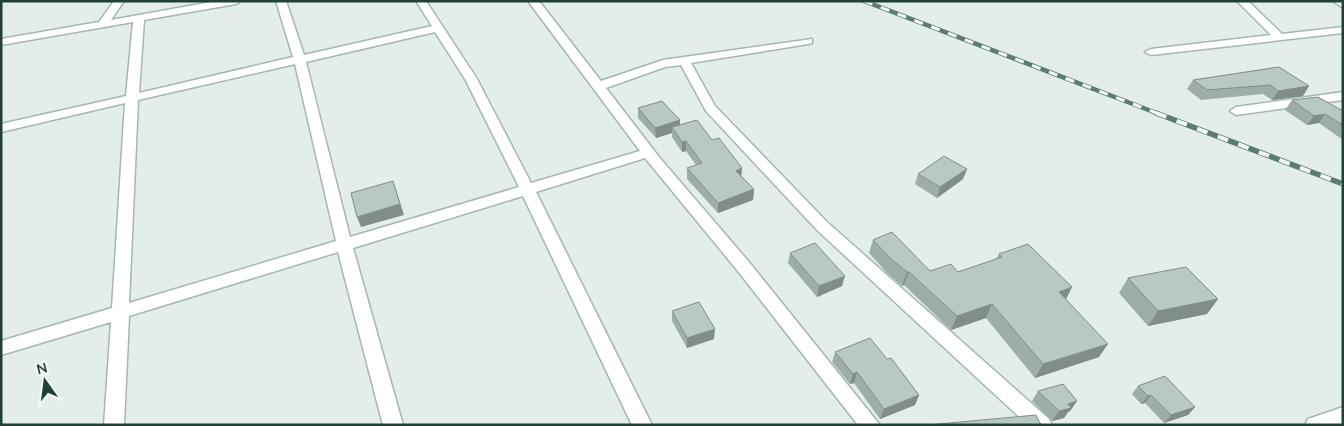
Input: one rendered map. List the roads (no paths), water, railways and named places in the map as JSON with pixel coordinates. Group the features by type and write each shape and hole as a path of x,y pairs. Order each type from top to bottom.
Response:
{"street":[{"path":"104,22 119,1"},
{"path":"1,42 104,22 139,18 236,1"},
{"path":"281,1 300,61 344,244 394,425"},
{"path":"421,1 471,80 527,189 642,425"},
{"path":"533,1 648,152 870,425"},
{"path":"1242,1 1280,38"},
{"path":"1338,1 1343,5"},
{"path":"114,425 132,98 139,18"},
{"path":"1,128 300,61 437,28"},
{"path":"1152,52 1343,30"},
{"path":"599,86 663,64 808,41"},
{"path":"684,60 710,108 822,226 1042,425"},
{"path":"1236,111 1343,96"},
{"path":"1314,100 1329,110"},
{"path":"1,348 648,152"},
{"path":"1315,425 1343,415"}],"railway":[{"path":"864,1 1159,114"},
{"path":"1156,113 1343,184"}]}
